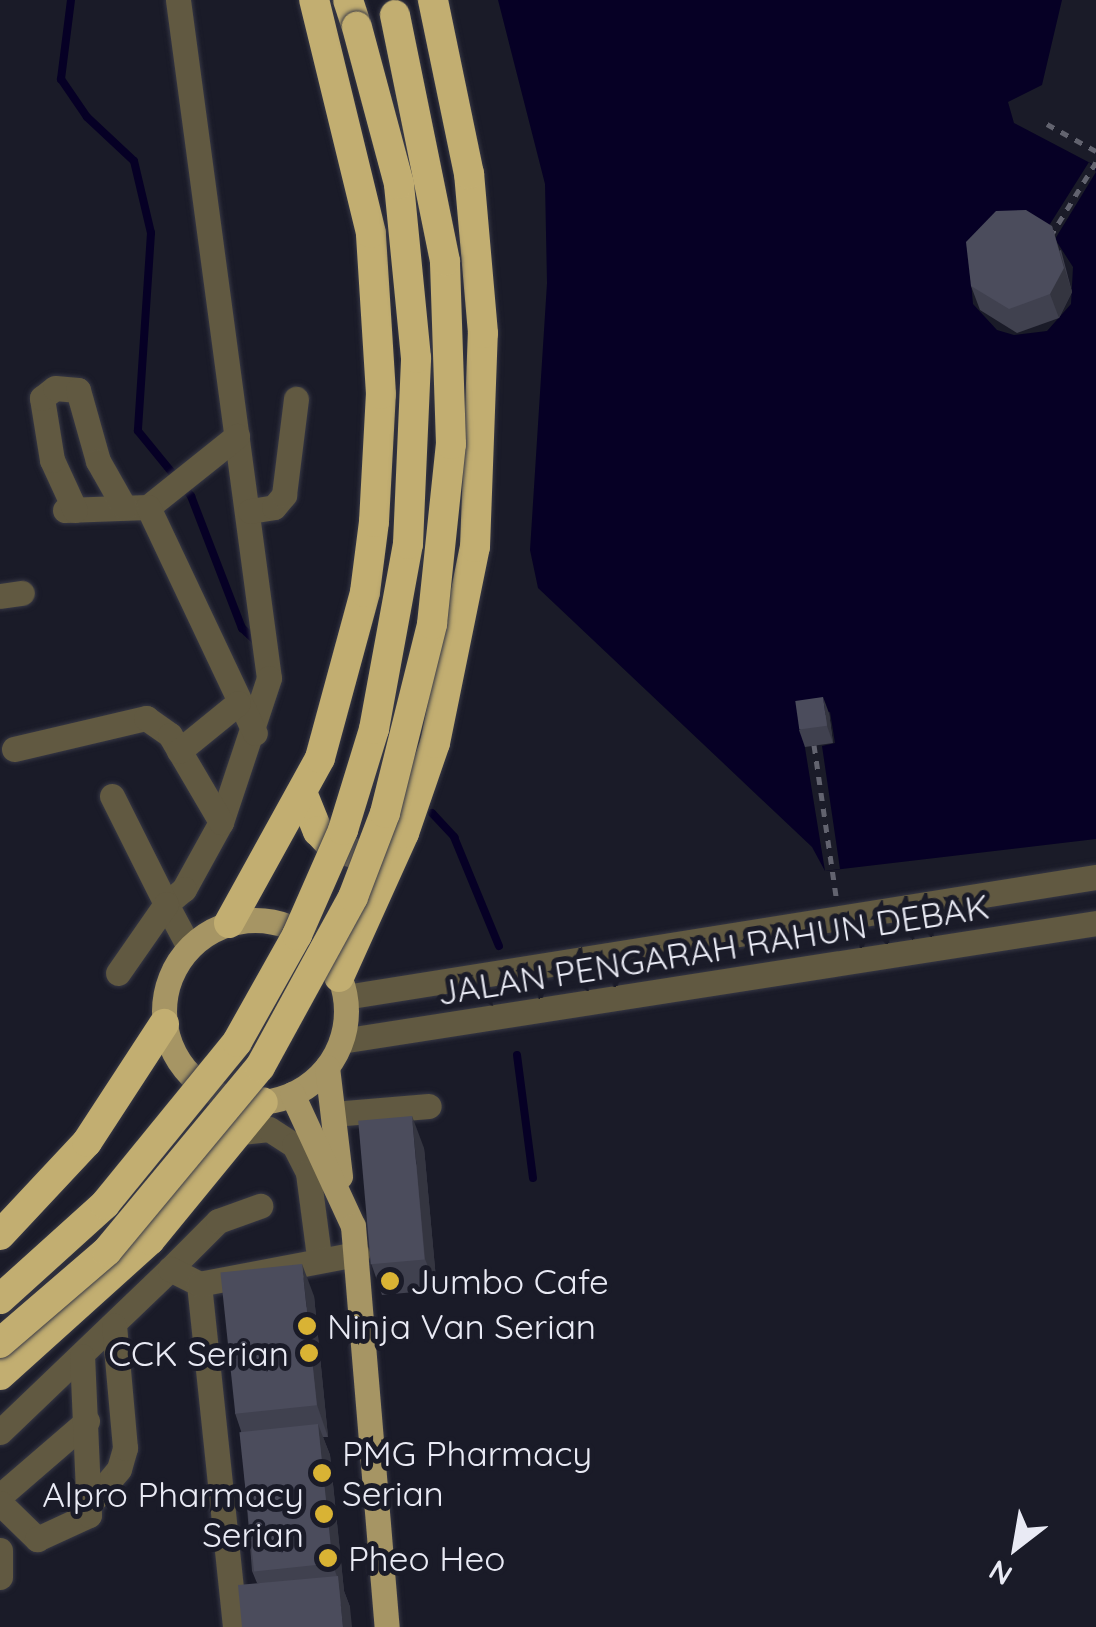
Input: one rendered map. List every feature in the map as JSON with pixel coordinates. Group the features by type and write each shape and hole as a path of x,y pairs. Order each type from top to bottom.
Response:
{"highway":[{"path":"229,923 304,797 365,592 381,412 371,233 332,57 314,0"},
{"path":"342,987 404,833 459,640 484,438 483,334 470,174 433,0"},
{"path":"0,1344 148,1208 260,1066 345,913 386,813 432,624 451,444 445,261 393,7"},
{"path":"0,1299 105,1204 237,1042 297,934 344,830 374,729 408,544 416,358 398,184 352,14"},
{"path":"304,797 324,840 348,854 376,852 404,833"},
{"path":"0,1235 87,1142 164,1024"},
{"path":"0,1375 150,1240 241,1132 278,1098"}],"main road":[{"path":"229,923 286,925 310,939 342,987 341,1041 328,1067 278,1098 225,1097 203,1086 171,1048 164,1024 169,982 190,947 229,923"},
{"path":"328,1067 342,1194 357,1254 387,1627"},
{"path":"278,1098 342,1194"}],"street":[{"path":"118,973 166,904 184,889 221,822 255,733 269,678 250,511 178,0"},
{"path":"306,0 332,57"},
{"path":"237,436 146,503 70,510 42,398 55,388 78,390 103,469 146,503 255,733"},
{"path":"250,511 274,506 284,496 296,399"},
{"path":"59,474 103,469"},
{"path":"179,751 238,703"},
{"path":"14,749 146,718 158,723 179,751 221,822"},
{"path":"112,796 190,947"},
{"name":"JALAN PENGARAH RAHUN DEBAK","path":"342,987 414,983 1096,877"},
{"name":"JALAN PENGARAH RAHUN DEBAK","path":"341,1041 1096,924"},
{"path":"333,1114 429,1106"},
{"path":"241,1132 269,1129 294,1146 308,1172 319,1257"},
{"path":"0,1432 218,1221 260,1206"},
{"path":"170,1269 199,1284 319,1257 357,1254"},
{"path":"199,1284 235,1627"},
{"path":"92,1500 119,1469 125,1448 114,1325"},
{"path":"82,1356 87,1421 92,1500 89,1515 37,1539 0,1499 87,1421"},
{"path":"0,1550 0,1577"}],"path":[{"path":"1046,124 1096,151"},
{"path":"1048,239 1096,162"},
{"path":"814,745 840,914"}],"shaded area":[{"path":"498,0 1062,0 1042,85 1008,102 1014,123 1096,166 1096,839 825,871 812,847 538,588 530,550 547,283 545,184"}],"pier":[{"path":"1089,162 1096,172 1055,239 1073,267 1071,304 1047,331 1014,335 997,330 973,304 970,270 1045,232"},
{"path":"830,712 835,743 822,746 840,869 825,871 800,717"}],"building":[{"path":"1026,210 1052,226 1064,268 1050,294 1009,309 971,286 966,242 996,211"},
{"path":"823,697 827,726 799,730 795,701"},
{"path":"412,1116 425,1259 371,1264 358,1121"},
{"path":"302,1264 317,1405 235,1414 220,1273"},
{"path":"318,1424 333,1563 254,1571 239,1432"},
{"path":"338,1576 343,1627 242,1627 238,1585"}],"waterway":[{"path":"71,0 61,79 87,117 134,161 151,233 138,431 191,496 242,628 258,643"},
{"path":"432,813 454,837 499,946"},
{"path":"517,1055 533,1178"}],"place":[{"name":"Jumbo Cafe","path":"390,1281"},
{"name":"Ninja Van Serian","path":"307,1326"},
{"name":"CCK Serian","path":"309,1353"},
{"name":"PMG Pharmacy Serian","path":"322,1473"},
{"name":"Alpro Pharmacy Serian","path":"324,1514"},
{"name":"Pheo Heo","path":"328,1558"}]}
